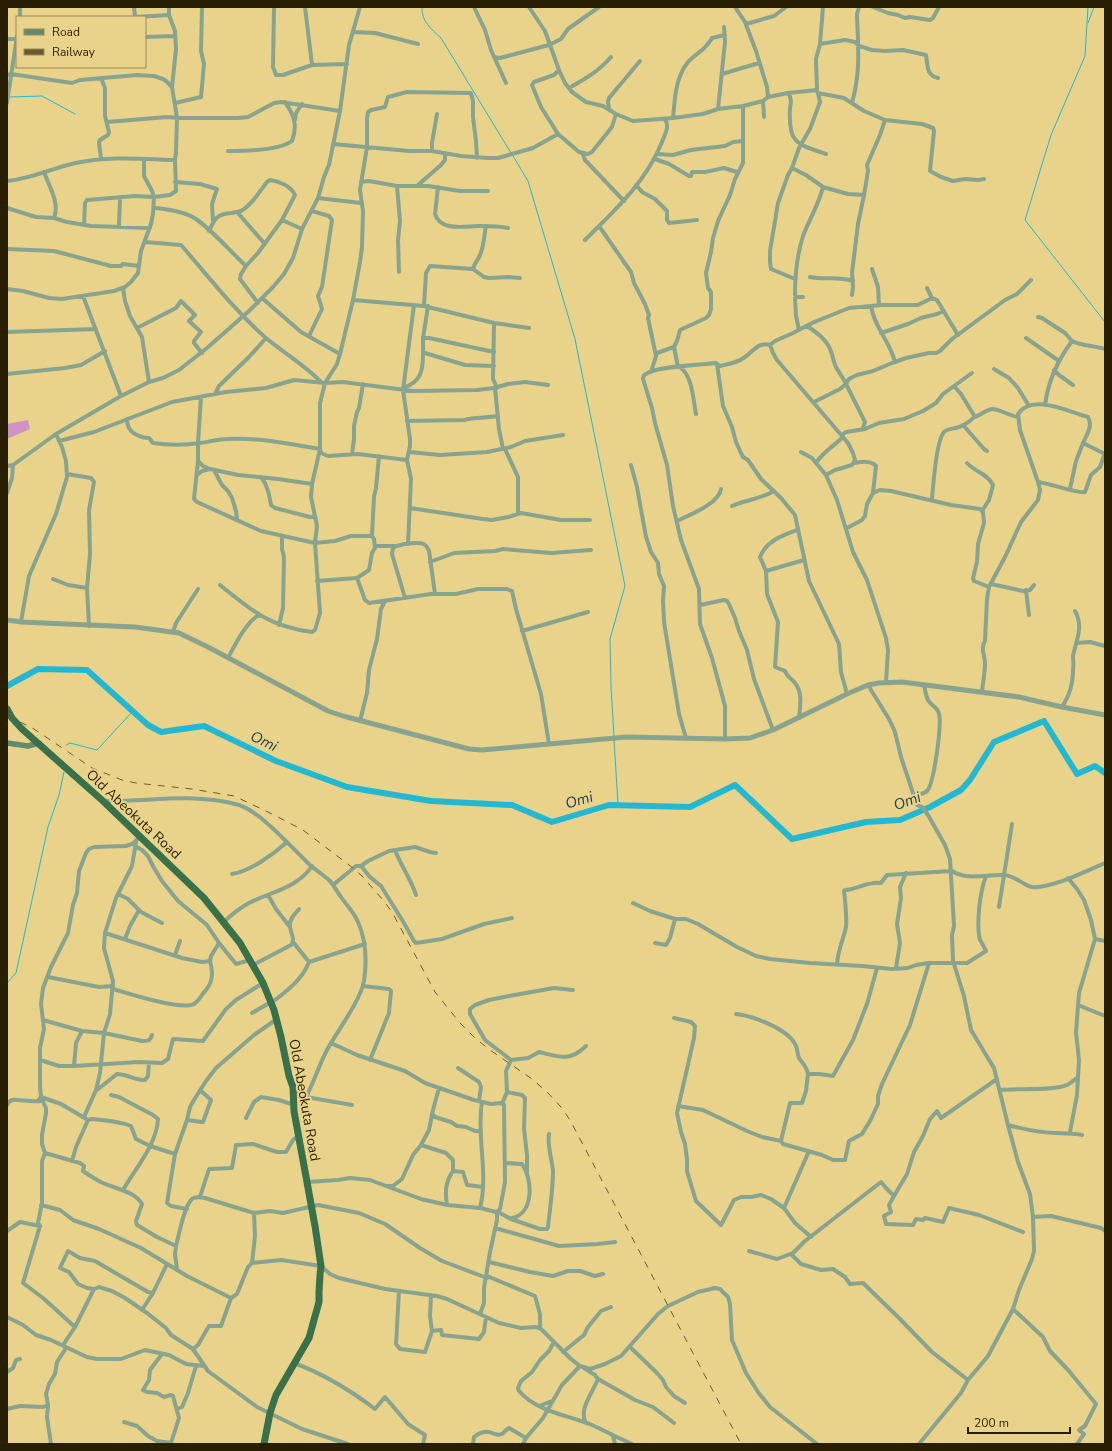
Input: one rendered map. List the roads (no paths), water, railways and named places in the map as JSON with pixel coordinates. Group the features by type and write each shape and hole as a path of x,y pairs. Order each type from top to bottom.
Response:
{"highway":[{"name":"Old Abeokuta Road","path":"7,709 12,718 39,744 103,801 137,842 204,898 240,943 263,983 277,1019 288,1076 293,1087 298,1135 320,1266 318,1292 320,1302 309,1338 276,1395 270,1413 264,1444"}],"main road":[{"path":"7,743 28,746 39,744"}],"street":[{"path":"84,224 86,201 147,196 154,198 174,193 176,191 175,160 177,118 172,87 176,49 175,36 169,15 169,7"},
{"path":"175,103 201,97 204,64 201,51 202,7"},
{"path":"274,7 273,67 276,75 283,75 312,66 347,64"},
{"path":"306,7 312,66"},
{"path":"7,466 13,465 56,434 121,396 149,382 179,370 202,353 243,316 284,274 293,258 302,229 318,198 329,165 340,111 353,32 360,7"},
{"path":"474,7 506,83"},
{"path":"529,7 545,31 559,70 569,88 586,102 608,108 616,114 633,121 703,114 718,109 744,106 788,93 817,91 844,98 864,111 885,120 922,124 934,128 930,171 953,181 964,179 984,179"},
{"path":"495,59 549,45 561,39 568,29 599,7"},
{"path":"735,7 746,24 756,51 767,87 768,98"},
{"path":"746,24 774,16 786,7"},
{"path":"795,279 772,270 770,251 778,203 788,175 801,145 810,129 820,102 817,91 816,59 820,44 823,7"},
{"path":"852,103 859,71 858,8 864,7"},
{"path":"873,7 888,14 898,15 905,18 910,17 930,20 933,18 939,7"},
{"path":"146,16 169,15"},
{"path":"718,109 725,35 724,27"},
{"path":"353,32 375,33 418,44"},
{"path":"673,118 677,82 688,62 707,47 712,38 725,35"},
{"path":"146,37 175,36"},
{"path":"820,44 845,40 872,50 903,50 926,55 929,74 932,77 938,78"},
{"path":"7,103 9,75 16,43"},
{"path":"569,88 594,74 611,57"},
{"path":"608,108 609,98 640,61"},
{"path":"722,74 759,63"},
{"path":"559,70 554,75 534,82 532,85 541,107 558,134 583,154 585,160 624,202"},
{"path":"9,75 72,83 80,80 131,75 154,76 166,81 172,87"},
{"path":"101,78 105,92 105,116 108,135 99,142 101,159"},
{"path":"220,585 259,615 279,625 292,629 312,632 315,630 320,613 315,543 317,526 312,501 312,484 320,449 321,396 323,383 337,364 340,354 353,300 362,247 363,211 361,203 361,182 367,147 368,112 385,107 388,97 407,92 471,93 473,101 477,158"},
{"path":"788,93 791,99 790,131 793,138 801,145 826,154"},
{"path":"763,100 764,117"},
{"path":"107,122 167,117 248,117 274,103 285,102 340,111"},
{"path":"285,102 295,120"},
{"path":"228,151 266,148 288,144 294,137 296,113 302,104"},
{"path":"696,414 690,382 682,369 679,367 674,347 680,330 695,324 709,315 711,309 711,292 708,288 706,270 718,221 743,163 744,106"},
{"path":"432,150 437,114"},
{"path":"583,154 592,152 612,127 616,114"},
{"path":"585,240 624,202 642,179 657,154 666,133 667,124 665,118"},
{"path":"852,295 852,273 858,224 868,171 867,165 885,120"},
{"path":"333,144 409,151 432,150 477,158 498,158 533,148 558,134"},
{"path":"657,154 673,155 691,150 726,146 733,142 743,141"},
{"path":"418,185 441,165 445,160 445,153"},
{"path":"7,181 21,180 74,164 101,159 175,160"},
{"path":"7,289 23,291 48,298 62,299 114,291 123,288 135,278 138,273 142,251 150,228 154,208 154,198 150,186 144,179 144,159"},
{"path":"654,159 669,164 689,176 691,176 692,172 705,172 724,168 736,172 737,175"},
{"path":"792,168 806,175 823,187 848,194 864,195"},
{"path":"44,172 56,209 54,218"},
{"path":"213,222 219,216 237,212 249,205 270,180 283,184 295,193 282,220 265,244 240,274 240,278 258,302"},
{"path":"361,182 369,181 397,186 418,185 460,191 488,191"},
{"path":"175,182 200,184 216,189 212,204 214,214 213,222 209,231"},
{"path":"397,186 400,221 398,240 399,272"},
{"path":"636,186 642,192 655,199 667,211 667,220 669,223 697,220"},
{"path":"795,295 795,279 799,252 803,238 819,202 823,187"},
{"path":"438,188 435,207 435,214 438,221 456,227 486,226 508,228"},
{"path":"119,226 120,198"},
{"path":"318,198 361,203"},
{"path":"7,208 36,217 54,218 84,224 150,228"},
{"path":"154,208 181,212 196,219 246,266"},
{"path":"309,336 322,309 318,296 322,287 332,220 329,216 312,210"},
{"path":"237,212 265,244"},
{"path":"282,220 302,229"},
{"path":"473,269 482,248 486,226"},
{"path":"599,226 631,272 634,283 646,304 656,356"},
{"path":"145,242 181,245 243,316 266,338 307,368 323,383"},
{"path":"7,249 54,251 111,266 121,266 123,264 139,266"},
{"path":"403,389 413,383 421,375 426,306 426,273 428,267 435,266 473,269 484,277 489,278 520,278"},
{"path":"872,269 878,287 880,305"},
{"path":"810,277 821,279 846,279 853,281"},
{"path":"814,402 840,389 849,379 857,375 873,371 895,362 940,351 958,335 1005,300 1018,294 1031,280"},
{"path":"123,288 127,309 142,337 144,344 149,382"},
{"path":"927,288 932,298 937,300 958,335"},
{"path":"83,296 121,396"},
{"path":"799,330 796,316 796,297 803,296"},
{"path":"262,298 287,321 340,354"},
{"path":"726,739 725,706 712,658 700,624 698,589 686,556 673,506 668,465 643,379 645,375 651,372 674,366 679,367 716,363 720,366 741,360 760,345 770,345 775,341 807,326 849,308 880,305 918,305 932,298"},
{"path":"353,300 426,306 494,323 529,328"},
{"path":"137,328 176,308 181,301 195,315 189,321 201,332 194,341 194,344 202,353"},
{"path":"408,544 410,478 407,460 410,439 403,389 414,305"},
{"path":"871,306 874,319 893,353 895,362"},
{"path":"881,333 944,311"},
{"path":"1038,317 1042,318 1076,343 1105,349"},
{"path":"494,323 494,379 499,429 504,449 518,477 518,514"},
{"path":"807,326 827,343 837,368 843,376 865,422 864,429"},
{"path":"7,332 96,329"},
{"path":"215,394 219,386 266,338"},
{"path":"423,338 494,352"},
{"path":"1026,338 1059,361"},
{"path":"1045,405 1054,370 1072,341"},
{"path":"770,345 778,360 842,436 853,453 854,463"},
{"path":"651,372 657,353 674,347"},
{"path":"7,374 82,365 105,351"},
{"path":"423,354 428,353 465,364 494,366"},
{"path":"717,364 724,411 732,427 736,442 743,457 748,460 761,479 793,511 809,581 838,644 841,672 847,694"},
{"path":"994,369 1009,378 1018,388 1029,406"},
{"path":"1054,370 1073,385"},
{"path":"816,462 825,452 835,445 846,432 864,429 892,420 904,419 922,411 936,403 943,394 972,373"},
{"path":"59,441 94,432 127,418 172,402 215,394 266,388 294,380 323,383 343,382 438,392 496,388 508,384 525,382 548,385"},
{"path":"352,454 354,426 363,384"},
{"path":"954,386 961,394 974,416"},
{"path":"201,397 197,476 194,496 194,499 197,502 261,531 315,543 335,541 351,536 371,536"},
{"path":"982,692 985,662 983,655 983,644 987,600 990,585 1021,522 1038,500 1040,490 1020,430 1018,417 1020,410 1037,403 1088,417 1090,427 1076,461 1070,489"},
{"path":"932,500 938,450 945,431 963,425 974,416 994,409 1010,416 1018,417"},
{"path":"408,421 464,420 472,417 478,418 498,416"},
{"path":"127,418 129,428 134,433 144,438 150,438 153,443 172,445 229,439 290,444 320,449 323,454 328,456 352,454 407,460"},
{"path":"963,425 987,451"},
{"path":"21,622 29,576 56,514 64,490 67,474 66,462 56,434"},
{"path":"409,452 440,455 487,452 504,449 525,441 563,434"},
{"path":"1038,482 1081,493 1085,492 1091,475 1100,467 1105,454 1083,443"},
{"path":"801,452 816,462 826,475 838,500 853,552 867,580 886,638 888,650 886,682"},
{"path":"317,581 357,578 370,570 372,553 375,549 374,539 371,536 379,456"},
{"path":"198,461 203,466 212,469 312,484"},
{"path":"826,475 854,463 868,462 876,466 873,493 867,504 865,516 862,520 847,528"},
{"path":"967,463 974,469 986,475 993,485 989,500 982,511 984,523 978,544 977,562 973,578 974,581 1021,591 1030,590 1034,585"},
{"path":"7,493 12,478 13,465"},
{"path":"630,465 637,487 646,537 651,552 657,560 659,574 664,586 664,622 679,714 686,738"},
{"path":"1100,467 1105,470"},
{"path":"197,476 202,471 212,469"},
{"path":"212,469 232,498 237,519"},
{"path":"67,474 91,478 94,482 89,510 90,554 88,588 90,626"},
{"path":"261,477 267,485 270,493 271,505 275,508 310,517 315,516"},
{"path":"677,521 703,509 716,500 721,492 721,489"},
{"path":"873,493 880,490 891,490 932,500 980,509 982,511"},
{"path":"732,506 768,495 774,491"},
{"path":"410,508 483,519 502,518 521,513 562,520 590,520"},
{"path":"797,530 784,534 773,540 760,557 766,571 767,594 778,622 775,666 785,671 786,676 794,681 799,691 801,700 799,718"},
{"path":"279,625 283,608 284,553 282,549 282,536"},
{"path":"375,546 396,546 422,543 425,545 429,551 435,594"},
{"path":"396,546 393,548 392,554 404,598"},
{"path":"430,562 447,555 461,552 495,551 503,549 551,553 591,550"},
{"path":"766,571 804,560"},
{"path":"357,578 367,602 435,594 456,594 478,589 508,589 512,591 522,631 541,694 549,744"},
{"path":"53,579 68,585 88,588"},
{"path":"173,632 176,623 198,589"},
{"path":"1026,590 1029,615"},
{"path":"700,605 724,600 729,604 747,650 756,686 773,730"},
{"path":"360,721 367,693 368,670 377,639 381,610 385,601"},
{"path":"1062,707 1072,689 1073,658 1078,643 1079,620 1075,611"},
{"path":"522,631 588,612"},
{"path":"228,658 253,619 259,615"},
{"path":"7,620 90,626 149,628 188,636 328,711 360,721 469,749 482,750 626,737 750,738 773,730 868,685 886,682 902,682 1019,697 1105,715"},
{"path":"1078,643 1090,642 1105,646"},
{"path":"868,685 880,703 892,726 917,805 922,807 928,815 948,851 951,871 954,963 964,996 971,1030 994,1068 1018,1162 1030,1194 1033,1217 1034,1251 1013,1309 988,1356 968,1380 961,1393 919,1444"},
{"path":"913,796 927,791 930,788 935,770 939,737 940,715 937,709 928,701 924,685"},
{"path":"103,801 133,802 196,799 223,801 239,805 250,810 333,885 355,914 365,944 366,957 363,986 331,1043 306,1097"},
{"path":"999,907 1012,824"},
{"path":"72,1161 96,1090 101,1065 104,1033 110,1014 113,987 112,974 104,948 105,933 118,894 132,866 137,842"},
{"path":"137,842 148,856 154,868 173,896 204,922 236,964 252,963 289,946 293,942"},
{"path":"75,1327 43,1298 23,1283 40,1226 38,1223 41,1205 42,1161 45,1154 42,1144 42,1135 46,1113 44,1102 40,1099 40,1048 44,1029 40,1004 41,995 68,933 73,905 77,893 79,870 86,853 94,847 126,846 137,842"},
{"path":"232,874 246,870 277,852 287,842"},
{"path":"333,885 356,866 361,866 389,851 415,847 436,853"},
{"path":"395,850 402,868 410,878 416,895"},
{"path":"837,964 840,944 847,924 844,892 859,888 871,882 881,883 887,875 951,871 957,875 964,876 1004,875 1011,876 1031,887 1053,885 1105,863"},
{"path":"224,922 248,903 268,896 290,885 304,876 312,866"},
{"path":"361,866 370,877 381,886 416,943 442,939 484,924 512,918"},
{"path":"896,968 900,943 897,924 901,898 900,887 906,873"},
{"path":"633,903 650,911 675,919 686,919 698,924 737,947 756,956 810,964 837,964 892,970 896,968 908,968 929,963 967,963 986,951 980,939 979,915 981,890 986,876"},
{"path":"1068,878 1084,900 1091,920 1095,939 1079,994 1076,1032 1079,1060 1077,1095 1070,1132"},
{"path":"118,894 128,899 139,910 162,923"},
{"path":"268,896 290,927 293,942 309,962"},
{"path":"290,927 293,917 299,909"},
{"path":"125,939 139,910"},
{"path":"655,943 666,945 670,938 675,919"},
{"path":"105,933 175,956 202,962 210,961"},
{"path":"1095,939 1105,941"},
{"path":"175,956 180,941"},
{"path":"48,977 99,987 113,987 170,1004 193,1004 210,986 212,968 210,961 211,956 219,943"},
{"path":"309,962 365,944"},
{"path":"252,1014 271,1003 296,982 306,970 309,962"},
{"path":"678,1106 703,1110 747,1131 781,1140 783,1144 809,1151 833,1160 845,1160 849,1141 862,1134 870,1122 878,1104 878,1096 882,1084 910,1025 929,963"},
{"path":"808,1074 833,1076 853,1040 867,1004 878,968"},
{"path":"40,1060 59,1066 162,1063 167,1060 172,1040 174,1038 203,1041 226,1009 236,1000 263,983"},
{"path":"363,986 391,990 389,1013 370,1060"},
{"path":"573,990 554,988 489,1000 475,1005 470,1009 470,1014 485,1040 511,1060 528,1058 539,1052 561,1057 570,1057 579,1054 586,1046"},
{"path":"1078,1005 1104,1014"},
{"path":"736,1014 768,1023 788,1036 796,1045 798,1056 807,1068 808,1074 806,1092 802,1103 790,1103 781,1140"},
{"path":"674,1018 691,1022 695,1026 694,1038 677,1113 685,1144 687,1171 696,1201 721,1225 734,1200 741,1197 760,1195 771,1199 784,1208 795,1223 806,1231 811,1237"},
{"path":"187,1209 171,1206 167,1203 175,1154 187,1120 190,1106 216,1068 254,1035 277,1019"},
{"path":"43,1020 82,1031 104,1033 145,1041 150,1040 152,1035"},
{"path":"74,1066 76,1043 82,1031"},
{"path":"331,1043 370,1060 405,1071 417,1079 439,1088 480,1102 502,1104"},
{"path":"502,1104 507,1092 506,1071 511,1060"},
{"path":"96,1090 117,1074 144,1080 148,1076 149,1063"},
{"path":"458,1068 479,1082 480,1087 481,1152 484,1174 480,1208"},
{"path":"1000,1090 1013,1088 1045,1088 1067,1085 1078,1077"},
{"path":"997,1079 941,1118 937,1111 930,1119 914,1152 907,1174 889,1205 891,1212 884,1216 886,1224 913,1225 916,1219 923,1220 925,1218 943,1222 949,1208 979,1215 1023,1232"},
{"path":"293,1087 298,1093 306,1097 352,1105"},
{"path":"388,1186 393,1186 402,1179 413,1155 430,1128 439,1088"},
{"path":"187,1120 202,1122 207,1112 210,1100 200,1090"},
{"path":"507,1092 514,1092 525,1098 524,1129 527,1155 527,1174 530,1187 528,1201 519,1215 511,1218"},
{"path":"111,1095 119,1097 157,1117 158,1124 150,1146 123,1190"},
{"path":"246,1118 254,1102 261,1097 279,1100 294,1105"},
{"path":"7,1105 14,1099 34,1102 40,1099 61,1104 86,1118 116,1121 131,1126 136,1139 150,1146 175,1154"},
{"path":"480,1314 484,1303 497,1212 500,1209 504,1190 506,1163 504,1153 505,1108 502,1104"},
{"path":"433,1116 451,1122 457,1126 464,1126 475,1131 481,1131"},
{"path":"1008,1125 1045,1132 1070,1132 1082,1135"},
{"path":"307,1182 360,1178 388,1186 421,1199 447,1205 480,1208 497,1212 540,1229 547,1229 553,1185 549,1140 550,1134"},
{"path":"200,1196 209,1169 232,1168 236,1145 253,1144 277,1152 286,1152 293,1140 298,1135"},
{"path":"421,1144 446,1153 453,1160 453,1171 449,1176 445,1192 447,1205"},
{"path":"784,1208 809,1151"},
{"path":"45,1154 72,1161 84,1166 83,1171 95,1179 123,1190 138,1198 142,1204 136,1221 137,1225 176,1246"},
{"path":"506,1163 522,1164 527,1174"},
{"path":"453,1171 463,1172 467,1185 483,1187"},
{"path":"749,1251 762,1256 777,1259 790,1254 881,1182 894,1196"},
{"path":"177,1270 175,1254 176,1246 187,1209 191,1200 200,1196 254,1213 270,1211 278,1213 318,1205 333,1207 359,1213 385,1224 442,1261 535,1296 540,1314 540,1328"},
{"path":"41,1205 60,1210 73,1220 121,1238 141,1248 177,1270 231,1298"},
{"path":"193,1349 198,1345 209,1326 221,1326 231,1298 237,1294 248,1267 252,1263 255,1236 254,1213"},
{"path":"1033,1217 1058,1217 1105,1230"},
{"path":"8,1228 20,1222 40,1226"},
{"path":"495,1228 559,1246 615,1242"},
{"path":"153,1293 148,1292 95,1261 80,1258 68,1251 60,1268 69,1272 78,1284 87,1288 105,1288 125,1298 166,1328 171,1335 193,1349 208,1371 257,1407 302,1429 348,1444"},
{"path":"790,1254 802,1264 821,1270 833,1269 845,1277 850,1284 863,1283 932,1352 968,1380"},
{"path":"252,1263 281,1260 320,1266 330,1274 339,1278 431,1295 447,1299 492,1320 514,1327 540,1328 563,1352 598,1379 635,1400 653,1407 674,1423"},
{"path":"489,1262 553,1276 568,1271 580,1271 595,1276 603,1274"},
{"path":"142,1310 153,1293 167,1264"},
{"path":"524,1444 526,1438 539,1424 562,1386 582,1367 596,1368 615,1360 630,1347 658,1314 668,1306 703,1291 715,1288 720,1289 728,1297 730,1304 732,1340 746,1373 758,1392 770,1407 817,1444"},
{"path":"49,1443 47,1417 48,1405 46,1394 47,1388 54,1374 57,1362 94,1289"},
{"path":"399,1290 396,1344 400,1349 425,1352 432,1331 430,1316 431,1295"},
{"path":"563,1352 584,1335 588,1327 601,1311 611,1307"},
{"path":"1013,1309 1043,1337 1050,1351 1070,1371 1096,1404 1085,1426 1079,1430 1084,1434 1077,1444"},
{"path":"7,1317 23,1325 34,1334 65,1346 83,1356 97,1359 121,1359 145,1350 173,1357 183,1363 204,1366"},
{"path":"432,1331 441,1330 442,1335 479,1339 484,1332 486,1317"},
{"path":"554,1342 549,1351 540,1360 532,1372 521,1382 518,1388 522,1394 539,1406 586,1423 632,1444"},
{"path":"630,1347 656,1372 674,1396 685,1403"},
{"path":"124,1422 137,1426 148,1436 157,1441 172,1444 175,1429 179,1422 177,1409 171,1395 164,1397 157,1393 143,1390 148,1380 150,1370 162,1354"},
{"path":"7,1372 13,1368 16,1360 20,1359"},
{"path":"294,1363 329,1378 375,1409 385,1397 408,1424 425,1435 423,1444"},
{"path":"177,1409 182,1407 196,1366"},
{"path":"586,1423 583,1416 584,1409 598,1379"},
{"path":"539,1406 552,1401"},
{"path":"7,1409 20,1406 43,1407 48,1405"},
{"path":"473,1444 474,1437 482,1432 486,1431 498,1435 502,1434 509,1428 526,1438"},
{"path":"614,1436 615,1444"}],"waterway":[{"path":"422,7 425,21 441,38 511,153"},
{"path":"1088,7 1085,56 1051,135 1025,220 1105,322"},
{"path":"1088,23 1094,7"},
{"path":"10,97 42,96 75,114"},
{"path":"513,156 528,181 575,339 625,586 610,639 614,737"},
{"name":"Omi","path":"7,686 38,669 87,670 148,725 161,732 204,726 276,761 347,787 431,801 512,805 552,822 609,805 690,807 735,785 792,839 866,822 900,820 930,807 961,790 970,780 994,742 1044,721 1077,774 1095,766 1105,773"},
{"path":"66,745 70,743 97,750 133,711"},
{"path":"614,740 618,804"},
{"path":"7,983 16,973 48,827 59,795 64,772"}],"railway":[{"path":"7,718 12,718 34,729 92,768 122,780 234,796 303,830 362,876 392,912 435,992 460,1023 490,1050 532,1079 547,1092 561,1107 570,1120 741,1444"}]}
